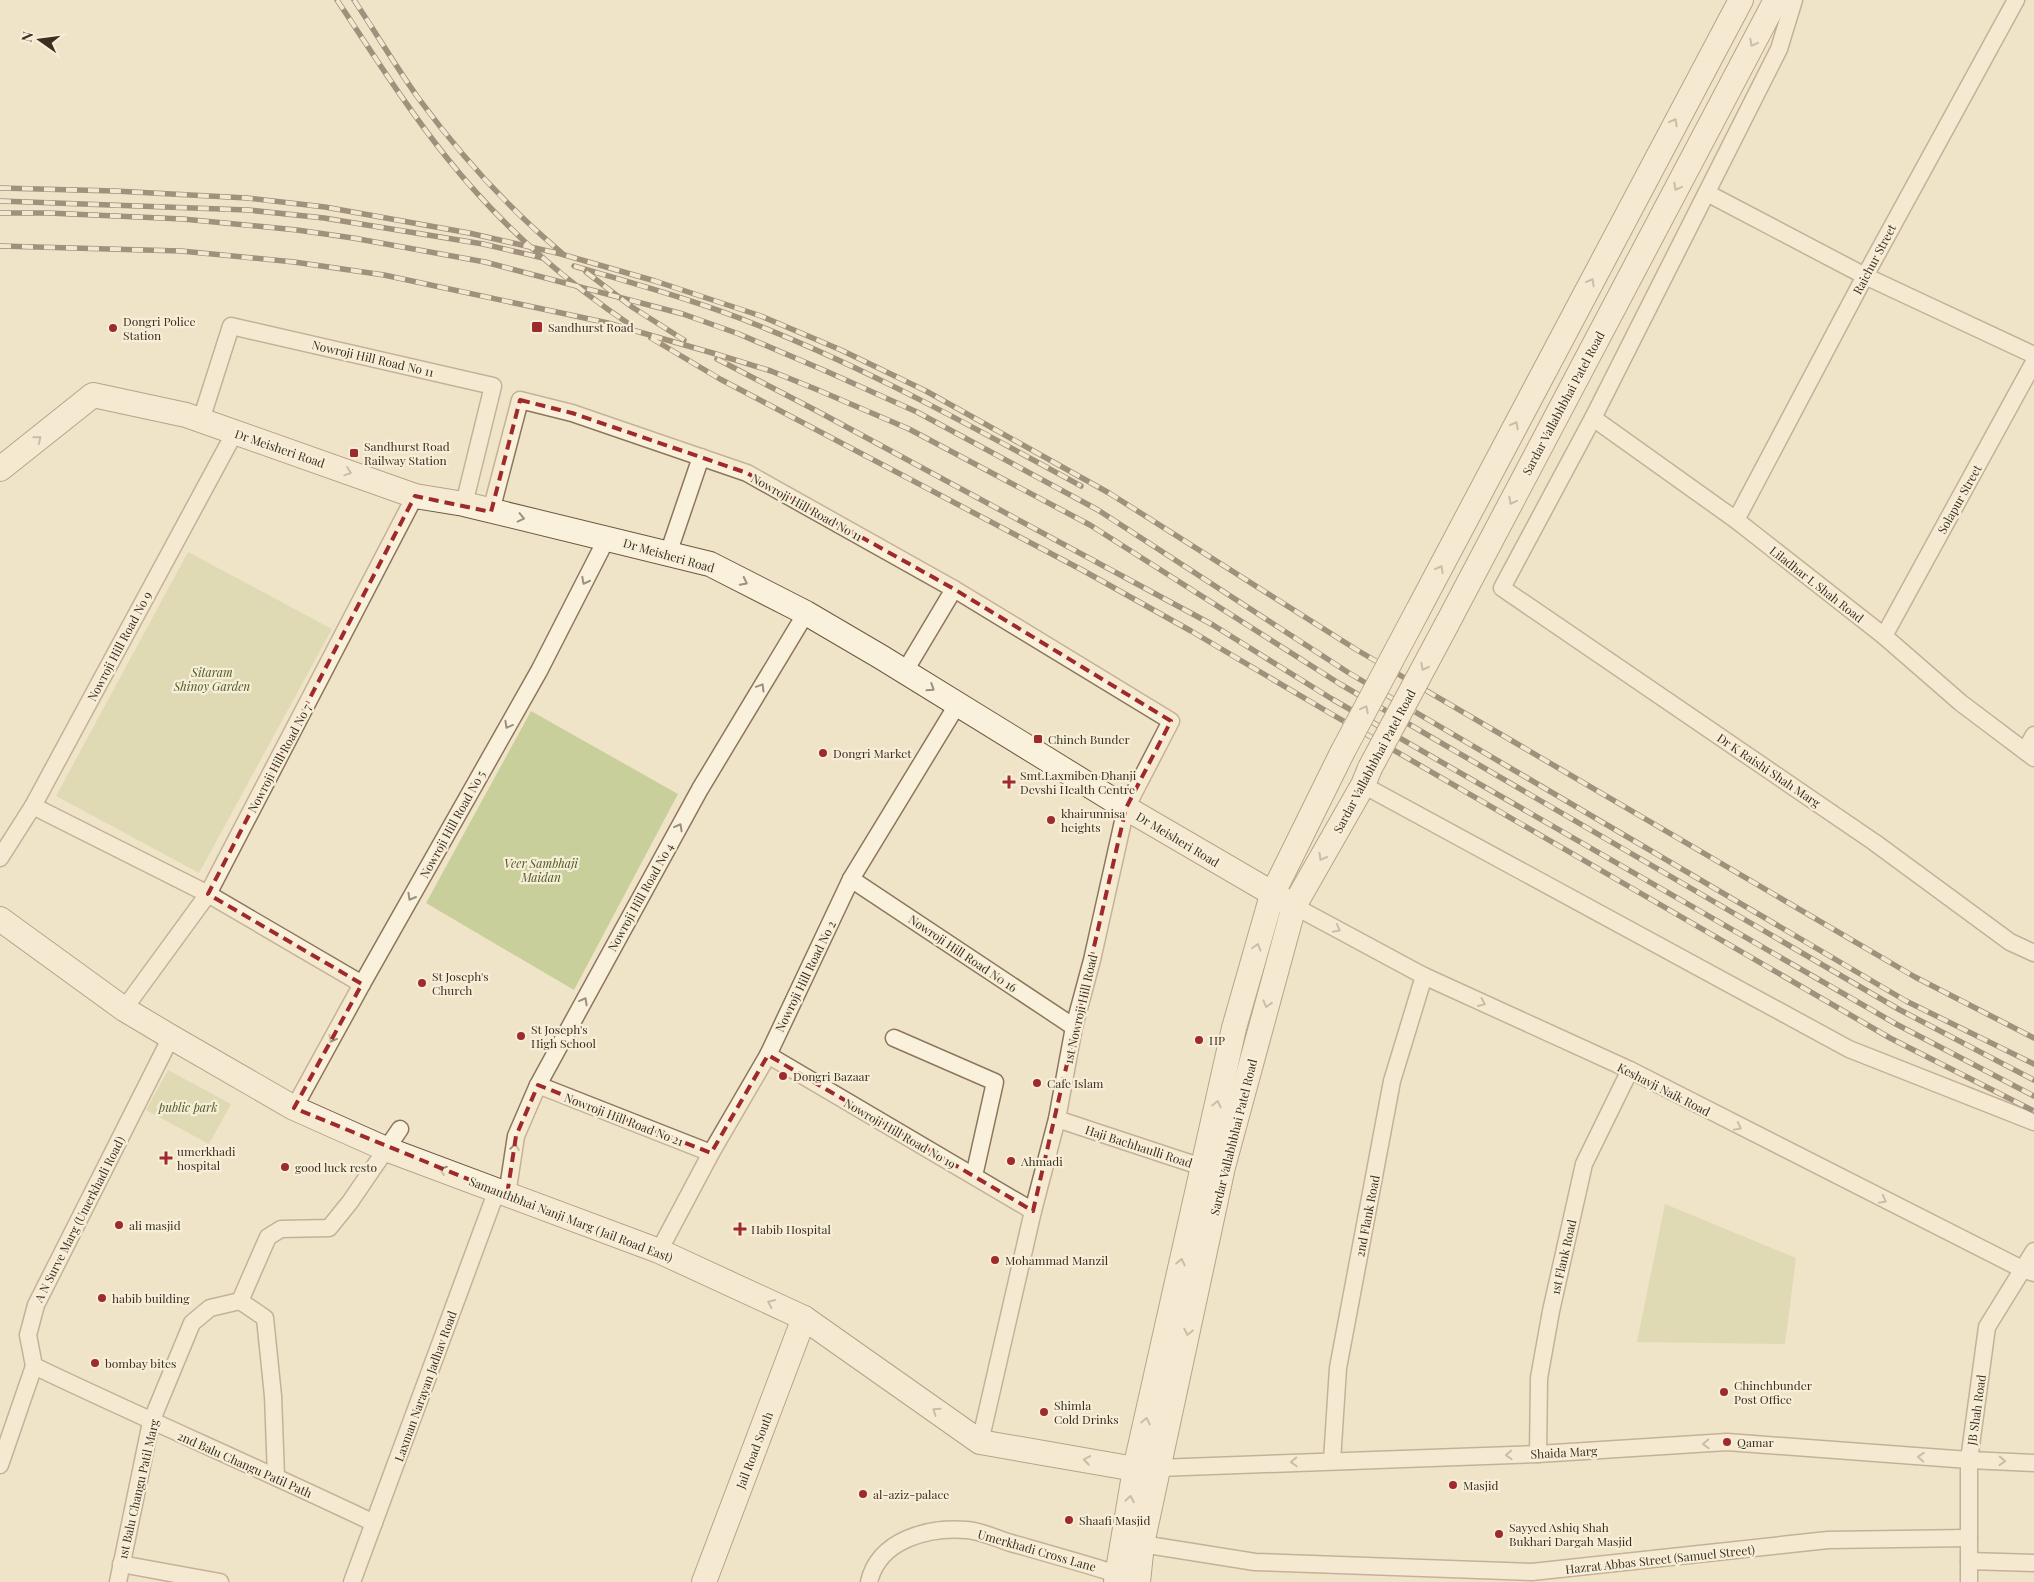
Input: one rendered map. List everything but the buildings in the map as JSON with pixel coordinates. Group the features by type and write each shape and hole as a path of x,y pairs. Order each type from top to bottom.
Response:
{"main road":[{"name":"Sardar Vallabhbhai Patel Road","path":"1127,1578 1147,1468 1212,1167 1234,1028 1272,894 1342,752 1741,0"},
{"name":"Sardar Vallabhbhai Patel Road","path":"1212,1167 1294,906 1367,777 1776,0"},
{"name":"Dr Meisheri Road","path":"0,469 93,395 202,420 415,496 464,504 710,564 806,613 905,671 1126,808 1294,906"},
{"name":"Samanthbhai Nanji Marg (Jail Road East)","path":"0,920 124,1009 294,1108 386,1149 659,1251 804,1318 980,1442 1147,1468"},
{"name":"Jail Road South","path":"704,1582 804,1318"},
{"name":"Sardar Vallabhbhai Patel Road","path":"1127,1578 1142,1544 1147,1468"}],"street":[{"path":"1594,418 1778,49 1794,0"},
{"name":"Raichur Street","path":"1736,520 1865,276 2016,0"},
{"path":"1707,193 1865,276 2034,355"},
{"name":"Nowroji Hill Road No 11","path":"202,420 231,326 493,386 464,504"},
{"name":"Solapur Street","path":"1884,636 2034,362"},
{"name":"Nowroji Hill Road No 11","path":"492,511 520,400 572,413 748,473 954,589 1170,721"},
{"name":"Liladhar L Shah Road","path":"1594,418 1736,520 1884,636 1961,703 2030,755"},
{"name":"Dr K Raishi Shah Marg","path":"1594,418 1502,588 1874,842 2010,942 2034,952"},
{"name":"Nowroji Hill Road No 9","path":"0,858 33,806 235,432"},
{"path":"668,554 701,457"},
{"name":"Nowroji Hill Road No 7","path":"124,1009 208,894 415,496"},
{"name":"Nowroji Hill Road No 5","path":"294,1108 539,671 607,538"},
{"path":"905,671 954,589"},
{"name":"Nowroji Hill Road No 4","path":"502,1193 516,1136 538,1085 700,789 806,613"},
{"name":"Nowroji Hill Road No 2","path":"659,1251 711,1153 768,1055 851,879 957,704"},
{"name":"1st Nowroji Hill Road","path":"980,1442 1033,1211 1057,1118 1074,1027 1092,960 1126,808 1170,721"},
{"path":"2030,755 2034,735"},
{"path":"1367,777 1849,1049 2034,1122"},
{"path":"33,806 208,894 362,984"},
{"name":"Nowroji Hill Road N0 16","path":"851,879 1074,1027"},
{"name":"Keshavji Naik Road","path":"1294,906 1424,976 1630,1070 2028,1271"},
{"name":"2nd Flank Road","path":"1332,1461 1338,1368 1392,1081 1424,976"},
{"name":"A N Surve Marg (Umerkhadi Road)","path":"34,1366 28,1336 36,1306 171,1038"},
{"path":"894,1038 996,1082 974,1176"},
{"name":"Nowroji Hill Road No 19","path":"768,1055 1033,1211"},
{"name":"1st Flank Road","path":"1538,1454 1539,1378 1551,1311 1584,1164 1630,1070"},
{"name":"Nowroji Hill Road No 21","path":"538,1085 711,1153"},
{"name":"Haji Bachhaulli Road","path":"1057,1118 1212,1167"},
{"path":"276,1476 273,1396 265,1318 240,1301 268,1236 281,1229 329,1228 350,1202 400,1129"},
{"name":"Laxman Narayan Jadhav Road","path":"352,1582 502,1193"},
{"name":"JB Shah Road","path":"1969,1582 1969,1460 1987,1327 2028,1271 2034,1251"},
{"name":"1st Balu Changu Patil Marg","path":"118,1582 151,1422 192,1323 210,1308 240,1301"},
{"path":"0,1465 34,1366"},
{"name":"2nd Balu Changu Patil Path","path":"34,1366 151,1422 276,1476 374,1523"},
{"name":"Shaida Marg","path":"1147,1468 1538,1454 1727,1442 1969,1460 2034,1462"},
{"name":"Umerkhadi Cross Lane","path":"869,1582 871,1573 886,1552 906,1539 924,1532 959,1530 968,1530 1127,1578"},
{"name":"Hazrat Abbas Street (Samuel Street)","path":"1142,1544 1255,1562 1532,1572 1828,1540 1969,1538"},
{"path":"1969,1561 2034,1563"},
{"path":"121,1564 220,1582"}],"highlighted area":[{"path":"520,400 572,413 747,473 954,589 1171,721 1126,808 1033,1211 768,1055 711,1153 538,1085 516,1136 507,1195 294,1108 362,984 208,894 415,496 491,512"}],"green space":[{"name":"Sitaram Shinoy Garden","path":"188,552 332,629 199,873 56,796"},
{"name":"Veer Sambhaji Maidan","path":"531,711 678,794 574,990 426,903"},
{"name":"public park","path":"168,1070 231,1104 209,1144 146,1110"},
{"path":"1665,1204 1796,1258 1785,1344 1637,1342"}],"railway":[{"path":"337,0 418,120 467,182 510,228 557,270 632,326"},
{"path":"354,0 411,87 451,141 504,200 562,253"},
{"path":"0,188 115,191 247,198 325,207 469,233 561,254 655,281 761,316 841,350 926,391 1109,493 1357,650 1915,977 2034,1038"},
{"path":"0,201 248,210 324,218 483,244 543,258"},
{"path":"0,213 48,213 183,219 297,230 353,238 485,262 683,314 739,334 917,412 1098,510 1349,673 1906,1001 2034,1064"},
{"path":"0,246 181,251 294,262 384,275 608,323 771,371 818,390 909,429 1090,525 1340,684 1900,1010 2034,1080"},
{"path":"574,266 712,308 799,342 881,380 1081,486"},
{"path":"586,272 632,307 684,340"},
{"path":"651,338 720,379 1084,571 1191,631 1890,1038 2034,1111"},
{"path":"717,359 1213,625 1332,699 1896,1024 2034,1096"}],"place":[{"name":"Sandhurst Road","path":"537,327"},
{"name":"Dongri Police Station","path":"113,328"},
{"name":"Sandhurst Road Railway Station","path":"354,453"},
{"name":"Chinch Bunder","path":"1038,739"},
{"name":"Dongri Market","path":"823,753"},
{"name":"Smt.Laxmiben Dhanji Devshi Health Centre","path":"1009,782"},
{"name":"khairunnisa heights","path":"1051,820"},
{"name":"St Joseph's Church","path":"422,983"},
{"name":"St Joseph's High School","path":"521,1036"},
{"name":"HP","path":"1199,1040"},
{"name":"Dongri Bazaar","path":"783,1076"},
{"name":"Cafe Islam","path":"1037,1083"},
{"name":"umerkhadi hospital","path":"166,1158"},
{"name":"Ahmadi","path":"1011,1161"},
{"name":"good luck resto","path":"285,1167"},
{"name":"ali masjid","path":"119,1225"},
{"name":"Habib Hospital","path":"740,1229"},
{"name":"Mohammad Manzil","path":"995,1260"},
{"name":"habib building","path":"102,1298"},
{"name":"bombay bites","path":"95,1363"},
{"name":"Chinchbunder Post Office","path":"1724,1392"},
{"name":"Shimla Cold Drinks","path":"1044,1412"},
{"name":"Qamar","path":"1727,1442"},
{"name":"Masjid","path":"1453,1485"},
{"name":"al-aziz-palace","path":"863,1494"},
{"name":"Shaafi Masjid","path":"1069,1520"},
{"name":"Sayyed Ashiq Shah Bukhari Dargah Masjid","path":"1499,1534"}]}
